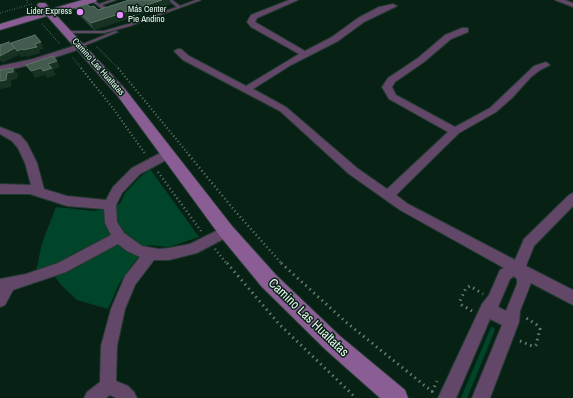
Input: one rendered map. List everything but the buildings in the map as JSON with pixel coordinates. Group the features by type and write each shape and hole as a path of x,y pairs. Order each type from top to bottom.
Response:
{"street":[{"path":"0,27 62,0"},
{"path":"295,0 254,17 252,22 254,26 306,54"},
{"path":"558,0 573,5"},
{"path":"0,17 42,9 94,2"},
{"path":"247,89 274,72 335,39 366,18 382,9 393,6"},
{"name":"Camino Las Hualtatas","path":"42,9 67,32 121,92 226,231 269,281 333,343 397,398"},
{"path":"455,131 392,97 387,87 391,80 421,60 448,37 466,30"},
{"path":"0,68 35,61 79,46"},
{"path":"178,51 186,58 247,89 291,114 349,168 387,196 423,218 573,298"},
{"path":"387,196 455,131 493,110 509,96 528,75 537,68 546,65"},
{"path":"0,130 16,138 23,146 31,162 39,191"},
{"path":"168,154 136,171 118,190 110,205 111,223 119,237 132,247 150,254 159,255 179,253 192,249 226,231"},
{"path":"0,189 20,188 39,191 67,200 110,205"},
{"path":"481,398 511,322 524,281 518,269 529,243 573,198"},
{"path":"0,300 4,285 44,275 61,268 88,255 119,237"},
{"path":"93,398 108,386 109,346 118,309 130,281 150,254"},
{"path":"447,398 487,309 494,300 507,272 518,269"},
{"path":"487,309 511,322"},
{"path":"108,386 122,392 128,398"}],"lane":[{"path":"94,2 114,0"},
{"path":"170,0 180,7"},
{"path":"186,0 191,3"},
{"path":"79,46 121,28 199,0"},
{"path":"94,2 106,10 111,10"},
{"path":"67,32 99,33 121,28"}],"path":[{"path":"0,13 28,5 27,0"},
{"path":"42,9 79,46 125,75 235,211 280,262 347,324 432,392"},
{"path":"79,46 80,66 115,111 208,241 279,324 356,398"}],"green space":[{"path":"150,169 199,237 169,247 148,245 119,284 108,309 77,300 61,285 48,267 36,271 42,243 56,207 95,211 120,204 125,193"},
{"path":"491,327 495,330 467,398 461,398"}],"place":[{"name":"Lider Express","path":"80,12"},
{"name":"Más Center Pie Andino","path":"120,15"}]}
